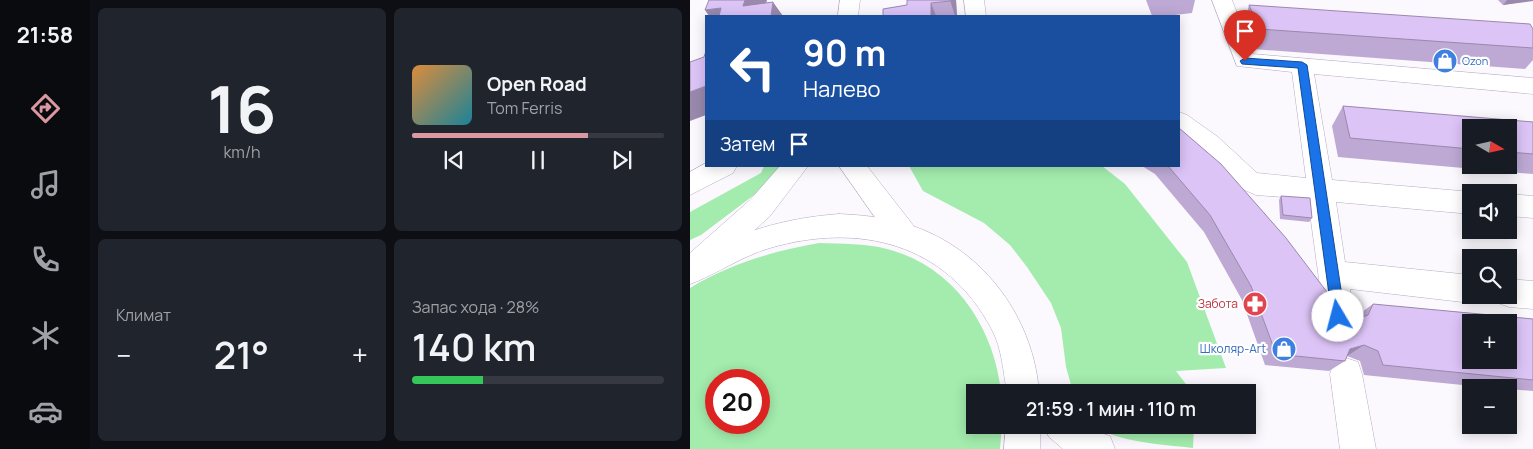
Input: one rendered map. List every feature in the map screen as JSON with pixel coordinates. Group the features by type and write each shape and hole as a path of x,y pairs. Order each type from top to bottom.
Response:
{"main road":[{"path":"848,15 850,0"},
{"path":"974,0 976,15"},
{"path":"1232,6 1245,61 1533,86"},
{"path":"1302,65 1338,316"},
{"path":"1180,122 1209,144 1248,180 1256,184 1462,202"},
{"path":"690,184 722,167"},
{"path":"690,271 760,208 794,167"},
{"path":"853,167 903,234"},
{"path":"1517,205 1533,206"},
{"path":"690,271 750,243 808,228 856,226 903,234 931,245 957,262 980,284 1004,320 1026,384"},
{"path":"1332,274 1462,288"},
{"path":"1517,294 1533,295"},
{"path":"1346,374 1358,449"},
{"path":"1022,449 1023,434"},
{"path":"1072,434 1082,443 1096,449"}],"green space":[{"path":"764,167 779,167 762,189 701,235 690,240 690,212 761,173"},
{"path":"910,167 1103,167 1125,184 1187,262 1226,368 1176,371 1186,384 1071,384 1066,367 1061,328 1051,303 1010,245 984,223 923,191"},
{"path":"819,243 870,246 887,249 911,257 932,269 951,285 966,302 980,323 990,345 1000,384 966,384 966,434 1001,434 1000,449 690,449 690,288 736,265 769,254"},
{"path":"1110,434 1194,434 1193,448 1154,444"}],"building":[{"path":"709,0 745,0 743,6 773,2 771,15 719,15 721,8 705,10"},
{"path":"907,0 950,0 931,3 931,15 883,15 883,9 907,5"},
{"path":"1249,5 1530,24 1533,29 1533,48 1259,29"},
{"path":"705,54 705,86 690,92 690,62 704,57"},
{"path":"1343,106 1497,119 1462,119 1462,148 1350,138"},
{"path":"1518,121 1533,122 1533,154 1518,153"},
{"path":"1180,129 1221,164 1286,238 1333,300 1337,301 1342,314 1354,320 1368,315 1373,304 1480,314 1462,314 1462,369 1517,369 1517,318 1533,319 1533,380 1383,365 1378,351 1364,345 1350,349 1345,361 1276,354 1251,286 1210,215 1169,167 1180,167"},
{"path":"1281,196 1310,198 1312,218 1283,215"}],"place":[{"name":"Ozon","path":"1445,61"},
{"name":"Забота","path":"1255,304"},
{"name":"Школяр-Art","path":"1284,349"}],"route":[{"path":"1245,61 1302,65 1338,316"}]}
